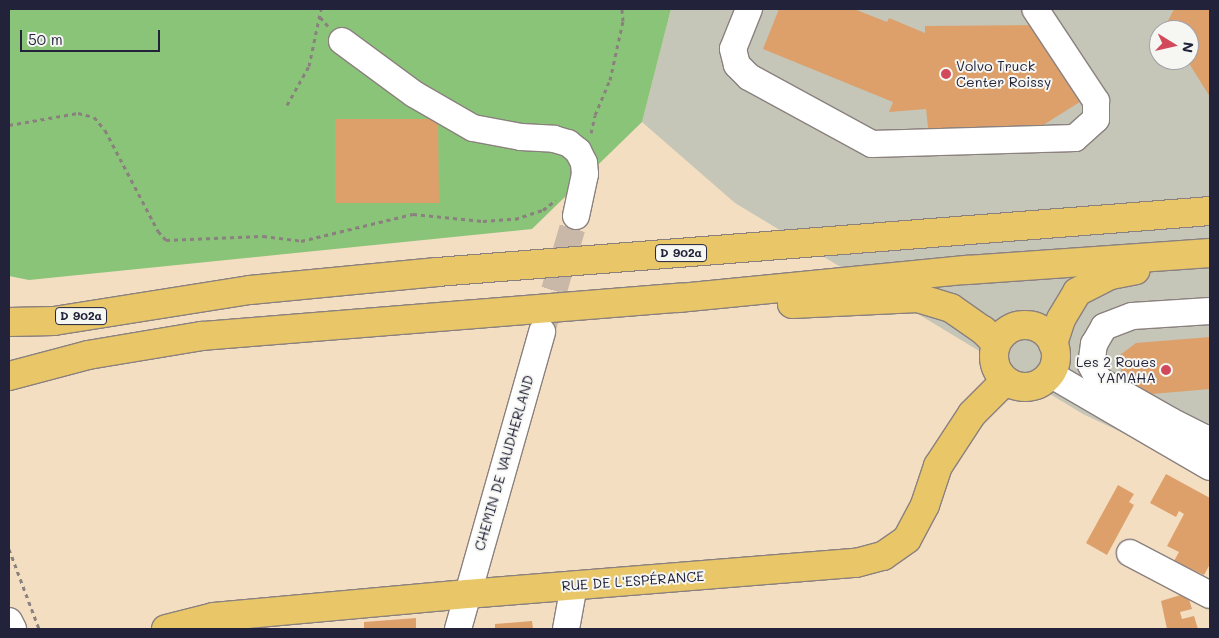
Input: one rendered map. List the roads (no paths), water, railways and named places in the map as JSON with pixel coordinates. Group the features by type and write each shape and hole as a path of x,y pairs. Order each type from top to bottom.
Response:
{"main road":[{"name":"D 902a","path":"9,322 54,320 250,290 417,274 1210,211"},
{"path":"9,376 88,355 202,336 679,298 967,270 1210,253"},
{"path":"1053,344 1061,319 1077,292 1111,275 1210,258"},
{"path":"679,298 781,305 918,298 951,308 984,330 996,343"},
{"path":"1020,325 1040,329 1048,335 1053,344 1056,354 1050,374 1044,381 1034,386 1014,386 998,373 993,353 996,343 1006,331 1020,325"},
{"name":"RUE DE L'ESPÉRANCE","path":"166,629 214,617 467,594 856,563 882,556 907,539 925,504 938,466 972,414 1005,380"}],"street":[{"path":"749,9 733,49 737,65 749,77 872,144 1075,138 1096,119 1096,101 1036,9"},
{"path":"342,41 414,94 473,128 521,138 554,139 568,143 578,151 584,163 585,183 567,207"},
{"path":"1210,311 1132,316 1104,327 1094,344 1091,365 1099,380 1171,422 1202,437 1210,438"},
{"name":"CHEMIN DE VAUDHERLAND","path":"458,629 542,332"},
{"path":"1050,374 1210,467"},
{"path":"1130,553 1210,595"},
{"path":"566,629 574,585"},
{"path":"9,621 12,629"}],"tunnel":[{"path":"543,328 576,216"}],"place":[{"name":"Volvo Truck Center Roissy","path":"946,74"},
{"name":"Les 2 Roues YAMAHA","path":"1166,370"}]}
